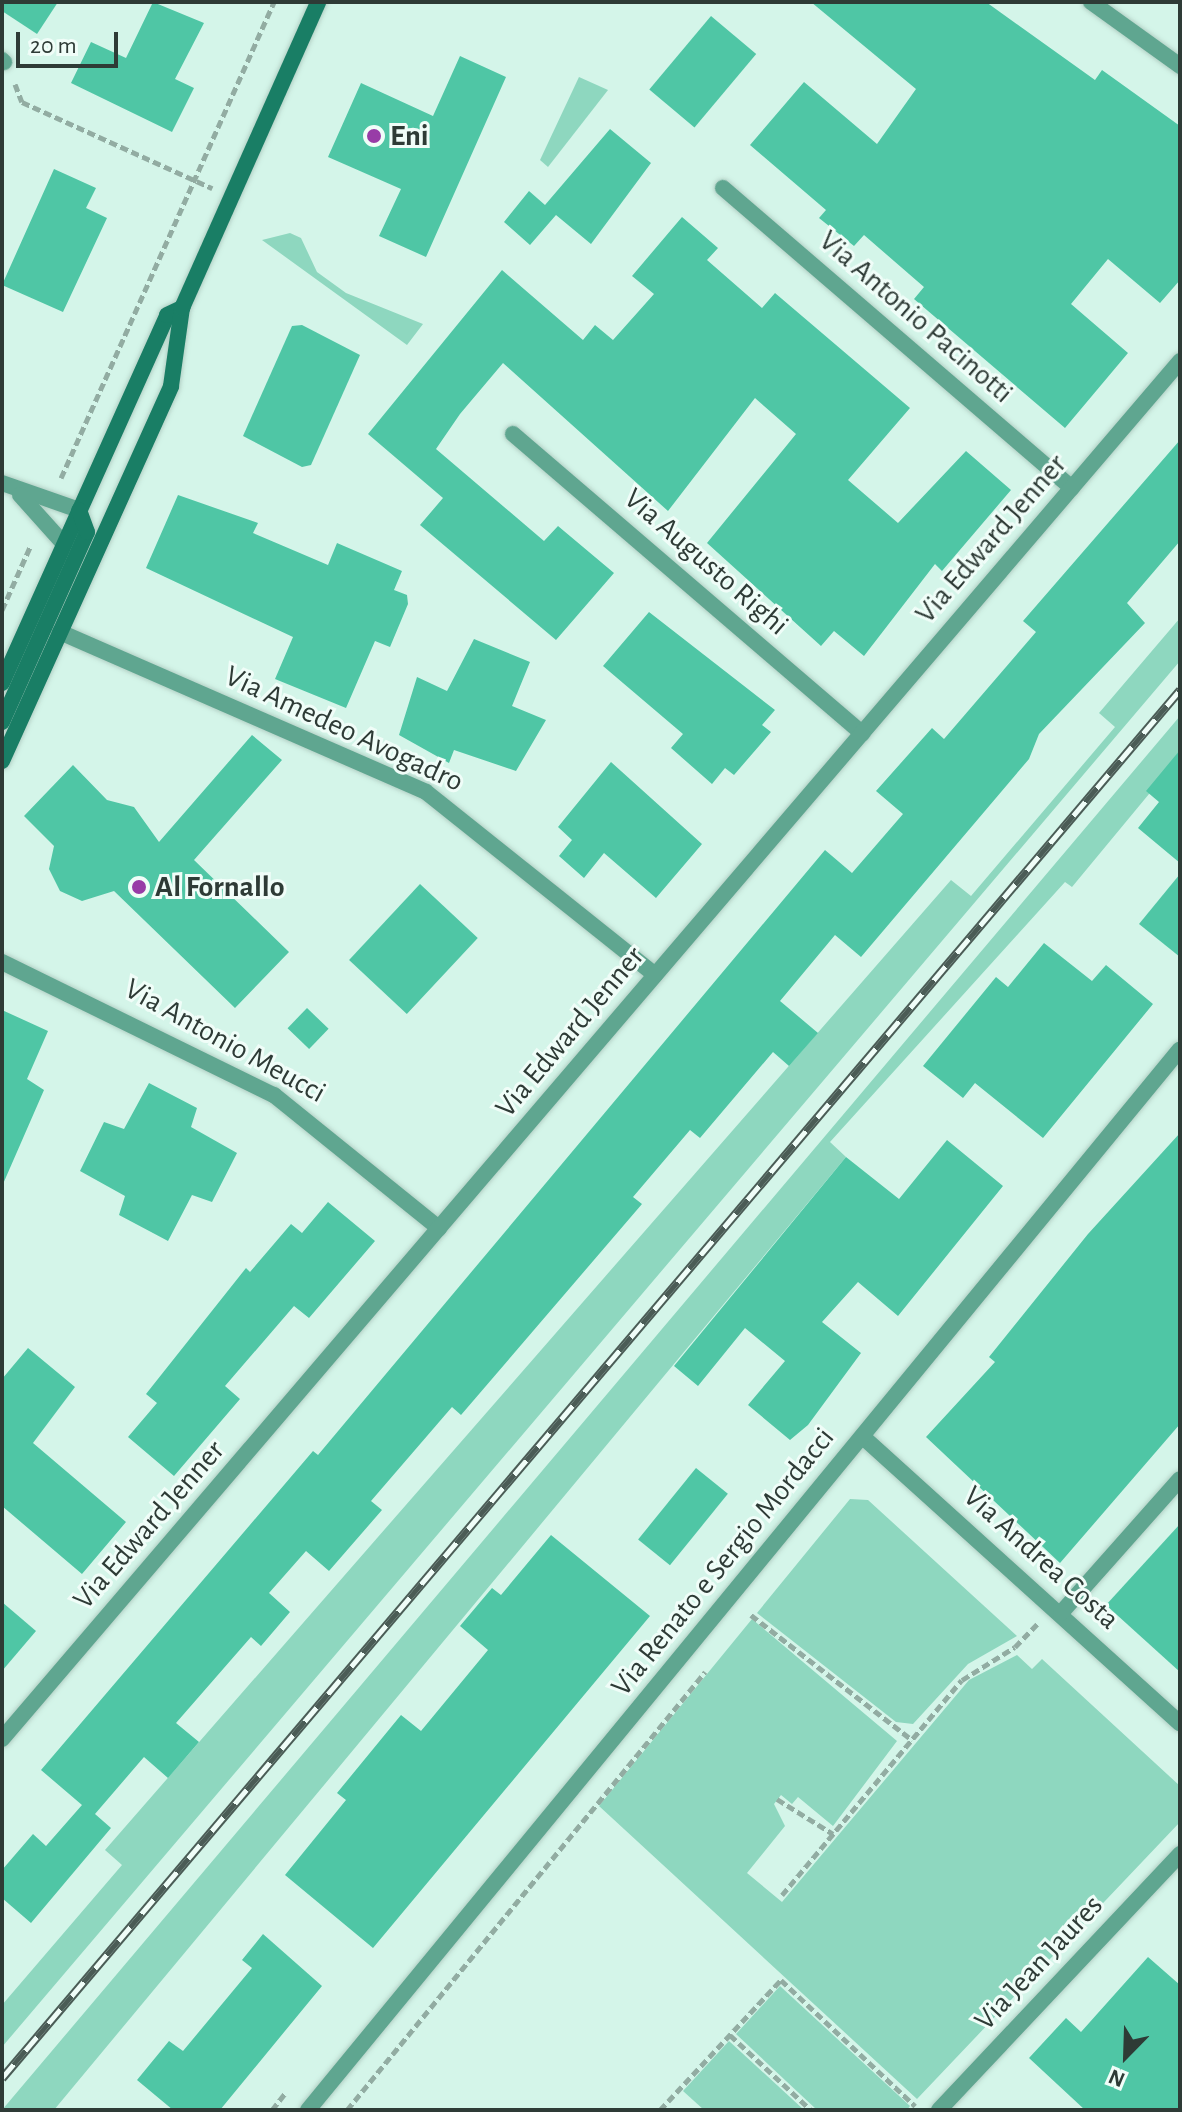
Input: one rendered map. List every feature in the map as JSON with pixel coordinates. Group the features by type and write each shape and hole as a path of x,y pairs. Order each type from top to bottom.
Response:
{"main road":[{"path":"2,761 171,386 182,308 318,2"},
{"path":"2,683 167,315 182,308"},
{"path":"2,722 87,532 79,510"}],"street":[{"path":"1091,2 1180,66"},
{"name":"Via Antonio Pacinotti","path":"723,188 1072,488"},
{"name":"Via Edward Jenner","path":"2,1739 1180,361"},
{"name":"Via Augusto Righi","path":"513,434 862,733"},
{"path":"6,485 48,508 79,510"},
{"path":"48,508 64,544"},
{"name":"Via Amedeo Avogadro","path":"60,632 426,792 655,975"},
{"name":"Via Antonio Meucci","path":"2,962 73,990 274,1095 439,1228"},
{"name":"Via Renato e Sergio Mordacci","path":"308,2110 1178,1055"},
{"name":"Via Andrea Costa","path":"863,1437 1180,1723"},
{"path":"1057,1609 1180,1479"},
{"name":"Via Jean Jaures","path":"939,2110 1180,1854"}],"path":[{"path":"2,610 274,2"},
{"path":"3,61 18,100 231,196"},
{"path":"782,1895 968,1673 1015,1647 1057,1609"},
{"path":"751,1615 912,1740"},
{"path":"777,1799 833,1834"},
{"path":"660,2110 781,1980 916,2105 911,2110"},
{"path":"730,2035 811,2110"}],"green space":[{"path":"579,77 608,90 548,167 540,160"},
{"path":"290,233 301,238 317,272 346,293 423,324 407,345 262,240"},
{"path":"1180,618 1180,661 2,2047 2,2005 122,1865 105,1850 951,880 971,896 1115,727 1099,713"},
{"path":"1180,716 1180,750 1149,794 1072,887 1065,882 830,1142 846,1157 54,2110 2,2110"},
{"path":"850,1499 868,1500 1017,1636 968,1664 913,1724 896,1722 757,1613"},
{"path":"752,1619 897,1741 833,1826 798,1797 792,1804 781,1795 774,1804 785,1826 747,1873 782,1902 969,1680 1017,1655 1032,1669 1042,1659 1180,1786 1180,1822 917,2099 599,1806"},
{"path":"780,1986 910,2106 907,2110 817,2110 736,2034"},
{"path":"729,2041 804,2110 704,2110 683,2091"}],"building":[{"path":"2,2 58,2 37,34 2,11"},
{"path":"153,2 204,23 175,79 194,88 172,132 71,83 91,42 126,58"},
{"path":"811,2 986,2 1095,80 1102,70 1180,126 1180,280 1160,303 1108,259 1071,304 1128,353 1065,428 914,299 924,287 864,235 854,246 819,218 826,210 750,145 804,82 877,144 916,89"},
{"path":"711,16 756,54 694,127 649,90"},
{"path":"460,56 506,77 426,257 379,236 401,189 328,157 361,83 433,116"},
{"path":"610,129 651,163 591,244 556,215 530,245 504,222 529,191 545,205"},
{"path":"54,169 96,188 86,208 107,218 63,312 2,285"},
{"path":"682,217 718,248 707,260 762,308 775,293 910,408 848,480 898,523 966,451 1011,490 942,571 935,564 864,656 834,631 821,646 707,543 796,434 755,398 668,511 503,363 460,414 436,449 544,541 558,526 614,573 556,640 420,525 443,498 368,434 502,270 583,340 595,325 613,340 654,294 632,276"},
{"path":"302,325 360,355 311,465 302,467 243,436 292,326"},
{"path":"1180,440 1180,541 1127,603 1145,623 1039,734 1029,759 861,957 835,935 780,1001 818,1033 789,1066 773,1052 700,1138 690,1130 633,1197 642,1204 461,1415 452,1407 371,1501 382,1510 329,1571 306,1551 269,1593 290,1612 261,1646 251,1637 176,1723 199,1742 168,1778 144,1757 95,1814 111,1828 31,1923 2,1898 2,1870 33,1834 46,1846 82,1805 41,1770 313,1451 318,1455 825,850 852,873 903,814 876,791 932,728 944,739 1036,632 1023,621"},
{"path":"178,495 258,523 253,533 328,565 337,543 402,571 394,590 407,595 408,604 390,647 375,641 346,708 275,679 293,637 146,568"},
{"path":"649,612 775,710 762,725 771,732 734,775 725,768 712,784 671,748 683,734 603,666"},
{"path":"474,639 530,662 512,706 546,720 516,771 454,750 449,763 399,735 417,677 447,691"},
{"path":"252,735 282,760 194,860 289,952 235,1008 114,891 82,901 60,891 49,869 54,846 24,816 73,765 107,800 134,807 159,842"},
{"path":"1180,750 1180,863 1138,828 1159,802 1146,791"},
{"path":"611,762 702,844 656,898 604,853 584,878 559,856 572,840 558,827"},
{"path":"1180,874 1180,957 1139,924"},
{"path":"420,884 478,938 407,1014 349,960"},
{"path":"1044,943 1092,981 1106,965 1153,1004 1043,1138 975,1083 963,1098 923,1066 996,977 1008,987"},
{"path":"307,1008 329,1029 309,1049 288,1028"},
{"path":"2,1010 48,1031 27,1079 44,1090 3,1184"},
{"path":"149,1083 197,1108 191,1127 237,1153 212,1202 192,1195 168,1241 119,1215 125,1196 80,1171 104,1122 124,1129"},
{"path":"1180,1133 1180,1424 1060,1563 926,1437 995,1362 989,1357 1088,1234"},
{"path":"947,1140 1003,1186 898,1316 858,1282 822,1322 861,1353 808,1425 790,1440 748,1405 785,1361 745,1328 698,1386 674,1366 846,1157 899,1199"},
{"path":"328,1202 375,1241 309,1318 294,1306 225,1386 240,1399 174,1476 128,1437 157,1403 146,1394 246,1268 250,1272 291,1224 302,1233"},
{"path":"28,1348 75,1387 33,1443 126,1522 82,1574 2,1506 2,1379"},
{"path":"696,1468 728,1494 670,1565 638,1539"},
{"path":"1180,1524 1180,1672 1106,1605"},
{"path":"551,1535 650,1616 373,1948 285,1875 346,1800 337,1793 401,1715 421,1731 488,1650 460,1626 492,1588 501,1595"},
{"path":"2,1602 36,1631 2,1671"},
{"path":"263,1934 322,1986 220,2110 173,2110 137,2080 169,2041 183,2051 252,1968 242,1960"},
{"path":"1148,1957 1180,1985 1180,2110 1085,2110 1029,2058 1066,2018 1081,2032"}],"railway":[{"path":"2,2078 1180,690"}],"place":[{"name":"Eni","path":"374,136"},
{"name":"Al Fornallo","path":"139,887"}]}
